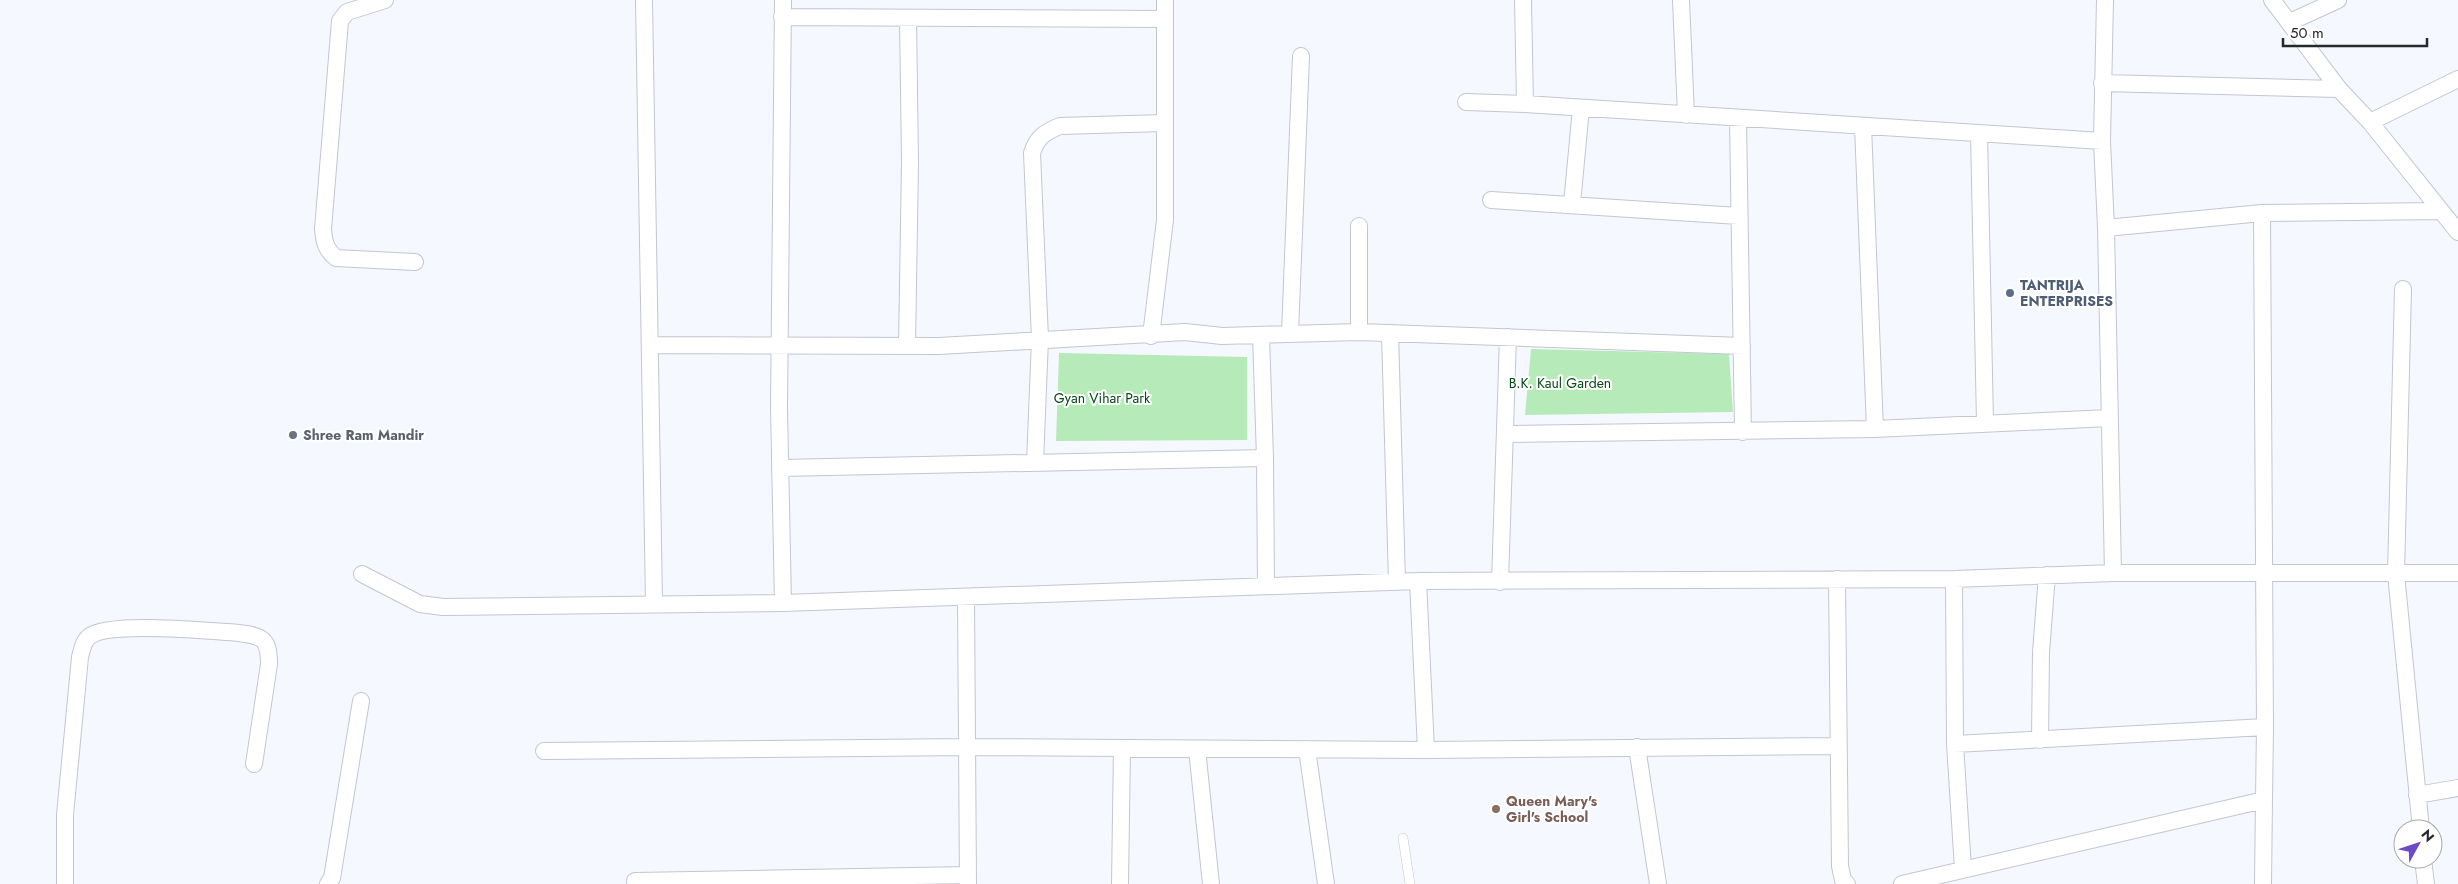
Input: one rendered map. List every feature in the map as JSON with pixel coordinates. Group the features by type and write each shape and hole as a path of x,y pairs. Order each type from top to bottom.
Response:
{"street":[{"path":"385,0 347,12 340,21 324,220 324,242 328,252 336,258 415,262"},
{"path":"644,0 654,603"},
{"path":"783,0 780,346 783,603"},
{"path":"1151,336 1165,220 1165,0"},
{"path":"1523,0 1525,104"},
{"path":"1682,0 1686,116"},
{"path":"2105,0 2102,141 2106,228 2113,573"},
{"path":"2272,0 2339,89 2370,122 2440,212 2458,232"},
{"path":"2290,22 2338,0"},
{"path":"782,17 1164,19"},
{"path":"907,346 910,162 908,18"},
{"path":"1290,333 1301,56"},
{"path":"2370,122 2458,79"},
{"path":"2102,83 2339,89"},
{"path":"1466,102 1525,104 1686,116 2102,141"},
{"path":"1572,204 1581,108"},
{"path":"1738,118 1743,432"},
{"path":"1035,463 1040,339 1032,153 1036,141 1047,131 1060,126 1164,124"},
{"path":"1863,126 1875,429"},
{"path":"1979,133 1985,422"},
{"path":"1491,200 1739,216"},
{"path":"2106,228 2262,213 2440,212"},
{"path":"2262,213 2265,727 2263,884"},
{"path":"1359,332 1360,226"},
{"path":"2403,289 2396,574 2419,819"},
{"path":"651,345 907,346 1040,339 1151,336 1186,332 1222,336 1359,332 1742,346"},
{"path":"1390,334 1397,582"},
{"path":"1261,335 1265,458 1266,586"},
{"path":"1500,582 1507,434 1508,337"},
{"path":"1507,434 1875,429 1985,422 2109,418"},
{"path":"780,468 1265,458"},
{"path":"362,574 407,599 420,604 444,607 654,603 783,603 1418,581 1954,579 2113,573 2458,573"},
{"path":"2040,740 2041,652 2048,575"},
{"path":"1837,579 1840,866 1844,883"},
{"path":"1954,579 1955,744 1963,869"},
{"path":"1418,581 1426,750"},
{"path":"634,881 968,880 966,598"},
{"path":"65,884 65,815 79,667 83,644 90,636 103,631 139,628 239,633 264,639 269,648 269,664 254,764"},
{"path":"328,884 332,878 360,701"},
{"path":"1955,744 2265,727"},
{"path":"544,751 968,747 1426,750 1838,746"},
{"path":"1637,747 1658,884"},
{"path":"1120,884 1122,748"},
{"path":"1197,749 1211,884"},
{"path":"1307,750 1326,884"},
{"path":"2418,795 2458,788"},
{"path":"1902,884 2264,800"},
{"path":"2424,869 2426,884"}],"lane":[{"path":"1403,838 1410,884"}],"green space":[{"name":"B.K. Kaul Garden","path":"1531,349 1729,354 1733,412 1525,415"},
{"name":"Gyan Vihar Park","path":"1059,353 1247,357 1247,440 1056,441"}],"place":[{"name":"TANTRIJA ENTERPRISES","path":"2010,293"},
{"name":"Shree Ram Mandir","path":"293,435"},
{"name":"Queen Mary's Girl's School","path":"1496,809"}]}
